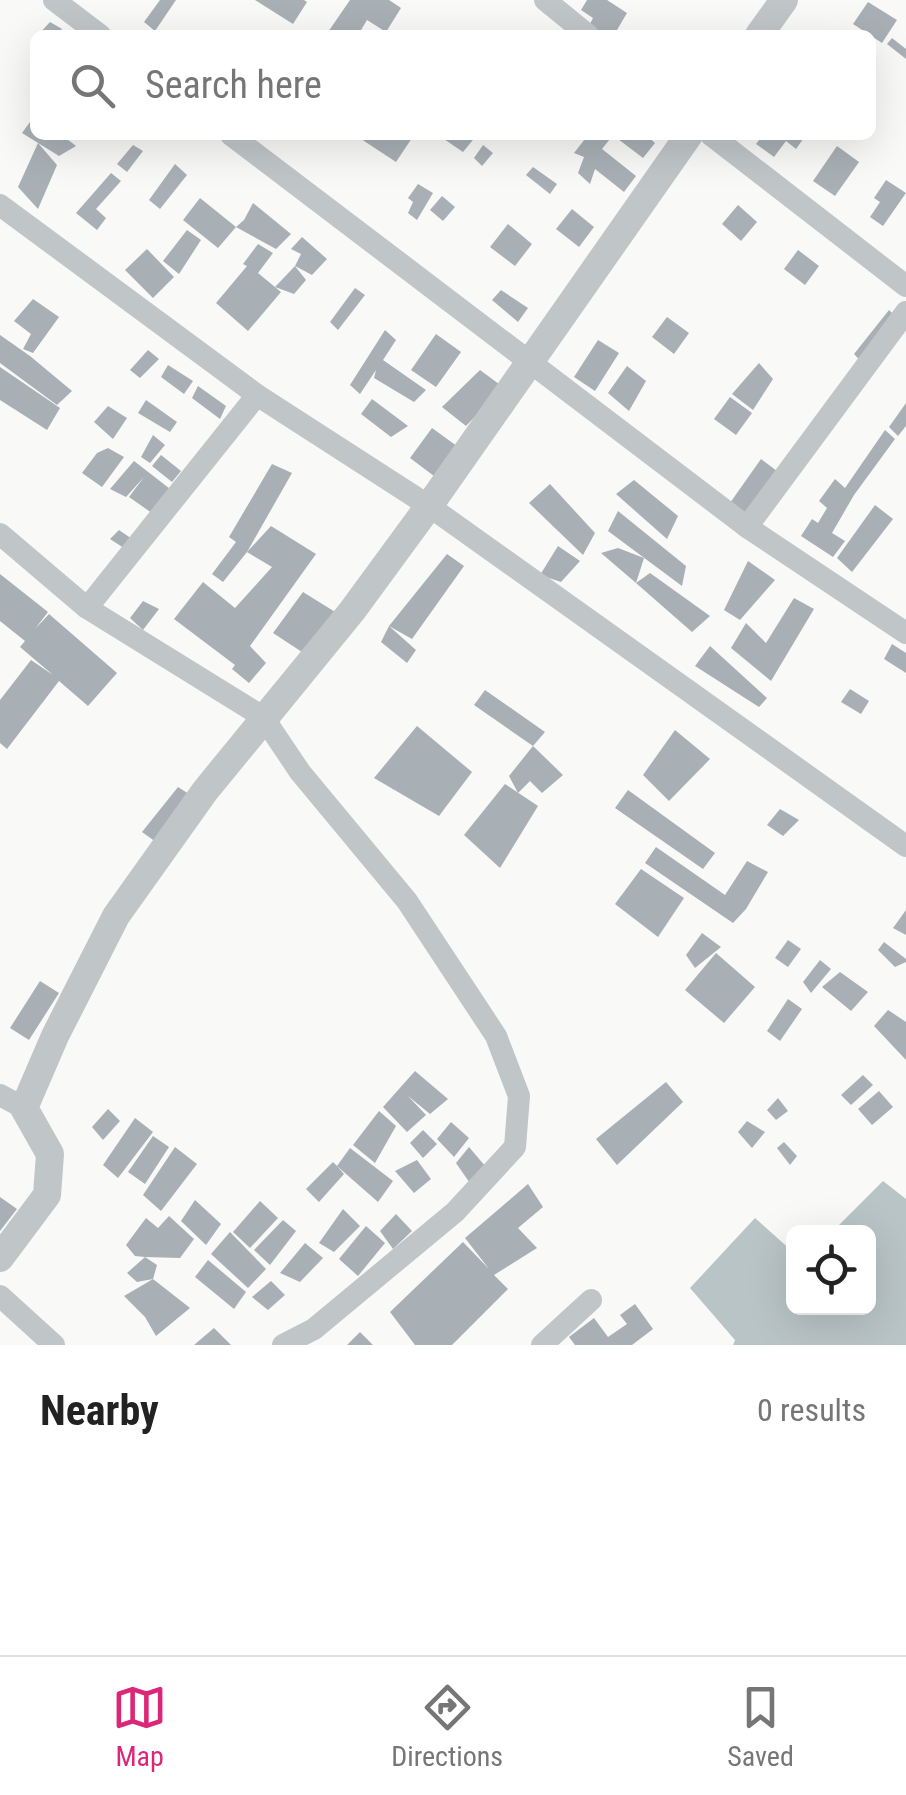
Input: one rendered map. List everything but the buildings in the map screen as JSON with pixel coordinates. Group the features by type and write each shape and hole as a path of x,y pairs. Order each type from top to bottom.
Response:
{"street":[{"path":"54,0 93,30"},
{"path":"545,0 582,30"},
{"path":"763,30 784,0"},
{"path":"239,140 747,528 906,633"},
{"path":"0,1258 46,1195 50,1154 12,1102 55,1036 116,916 205,790 352,611 686,140"},
{"path":"717,140 906,286"},
{"path":"0,205 257,395 429,506 906,846"},
{"path":"747,528 906,312"},
{"path":"87,608 257,395"},
{"path":"0,534 87,608 264,716 300,772 408,901 496,1036 519,1096 515,1147 455,1212 314,1329 283,1345"},
{"path":"0,1296 54,1345"},
{"path":"542,1345 590,1300"}],"shaded area":[{"path":"883,1181 906,1199 906,1345 733,1345 735,1340 690,1288 755,1218 786,1246 786,1315 876,1315 876,1225 839,1225"}]}
